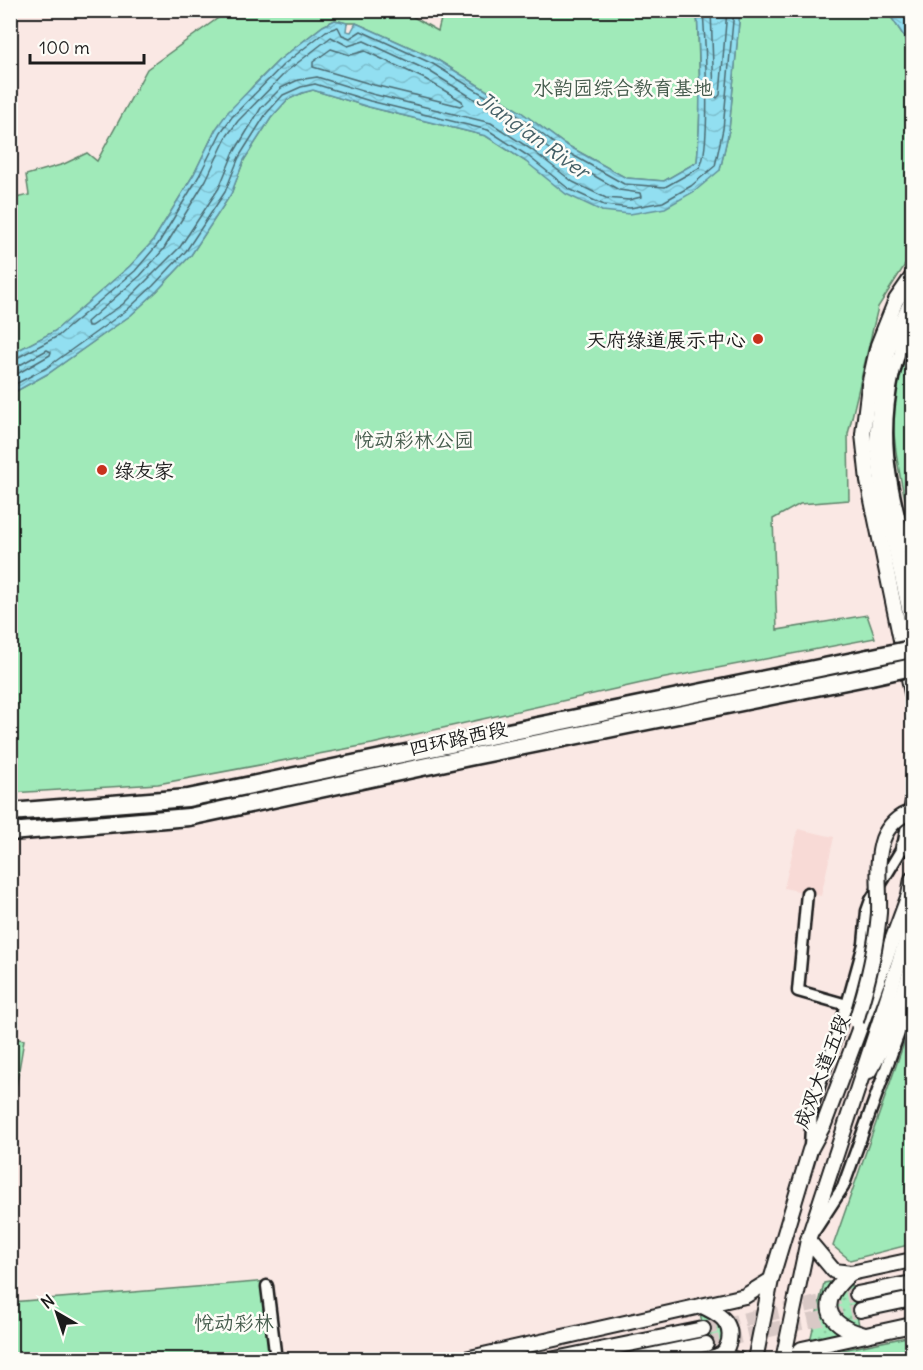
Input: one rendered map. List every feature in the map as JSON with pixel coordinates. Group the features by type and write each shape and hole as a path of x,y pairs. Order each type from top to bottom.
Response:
{"highway":[{"name":"四环路西段","path":"10,812 188,798 912,649"},
{"name":"四环路西段","path":"10,832 189,817 469,757 912,667"},
{"path":"10,806 55,808"}],"main road":[{"path":"912,277 896,300 878,345 869,385 863,434 868,481 912,693"},
{"path":"912,300 888,350 882,379 877,441 883,492 912,621"},
{"path":"824,1124 867,986 879,912 880,853 884,838 892,824 912,812"},
{"path":"903,848 912,836"},
{"name":"成双大道五段","path":"755,1359 771,1280 810,1150 824,1124 909,895 912,879"},
{"name":"成双大道五段","path":"783,1359 808,1240 912,923"},
{"path":"854,1098 885,1043 902,1027 912,968"},
{"path":"808,1240 834,1271 851,1273 912,1260"},
{"path":"851,1273 831,1293 829,1307 835,1322 844,1329 866,1335"},
{"path":"461,1359 745,1296 771,1280"},
{"path":"857,1294 912,1283"},
{"path":"860,1310 912,1299"},
{"path":"702,1306 724,1319 729,1327 730,1335 723,1354 704,1359"},
{"path":"790,1359 802,1349 912,1325"},
{"path":"550,1359 703,1329"},
{"path":"630,1359 706,1344"},
{"path":"718,1356 739,1359"}],"street":[{"path":"912,319 903,340 891,386 887,430 892,482 912,567"},
{"path":"810,1150 812,1107 847,1005 864,944 867,911 871,900 903,848 912,798 912,779"},
{"path":"807,893 798,991 847,1005"},
{"path":"808,1240 843,1187 912,997"},
{"path":"267,1286 276,1359"}],"shaded area":[{"path":"798,829 834,837 821,896 784,888"}],"green space":[{"name":"水韵园综合教育基地","path":"228,11 403,11 438,31 443,11 697,11 700,105 697,162 664,181 626,178 563,143 521,112 436,59 356,23 335,20 323,26 278,61 216,129 194,174 153,241 130,266 55,331 11,354 11,199 29,195 26,175 64,164 87,153 97,161 147,69"},
{"name":"悦动彩林公园","path":"740,11 887,11 912,48 912,254 878,307 848,434 849,500 800,504 773,519 777,630 867,615 875,638 655,680 372,744 158,784 11,793 11,394 49,373 131,315 191,255 231,194 244,160 271,118 287,100 313,90 369,107 486,136 602,211 720,170 729,130"},
{"path":"912,335 912,526 899,471 893,406 896,385"},
{"path":"912,1020 912,1244 850,1260 833,1246"},
{"path":"10,1038 24,1040 11,1118"},
{"path":"850,1280 860,1330 841,1323 833,1302"},
{"name":"悦动彩林","path":"269,1281 274,1359 11,1360 11,1302"},
{"path":"835,1281 828,1297 852,1336 809,1345 824,1283"},
{"path":"700,1312 704,1312 722,1324 724,1342 708,1358"},
{"path":"912,1336 912,1359 814,1359 818,1355"}],"water":[{"name":"Jiang'an River","path":"697,11 740,11 729,130 720,170 695,191 665,208 630,214 602,211 566,194 525,161 486,136 369,107 313,90 302,93 287,100 271,118 244,160 231,194 191,255 157,291 131,315 49,373 11,394 11,354 55,331 130,266 153,241 194,174 216,129 227,113 278,61 323,26 335,20 347,23 346,31 351,32 356,23 436,59 521,112 563,143 626,178 664,181 697,162 700,86"},
{"path":"887,11 912,11 912,48"}],"tunnel":[{"path":"703,1329 857,1294"},
{"path":"706,1344 860,1310"}],"place":[{"name":"天府绿道展示中心","path":"758,339"},
{"name":"绿友家","path":"102,470"}]}
